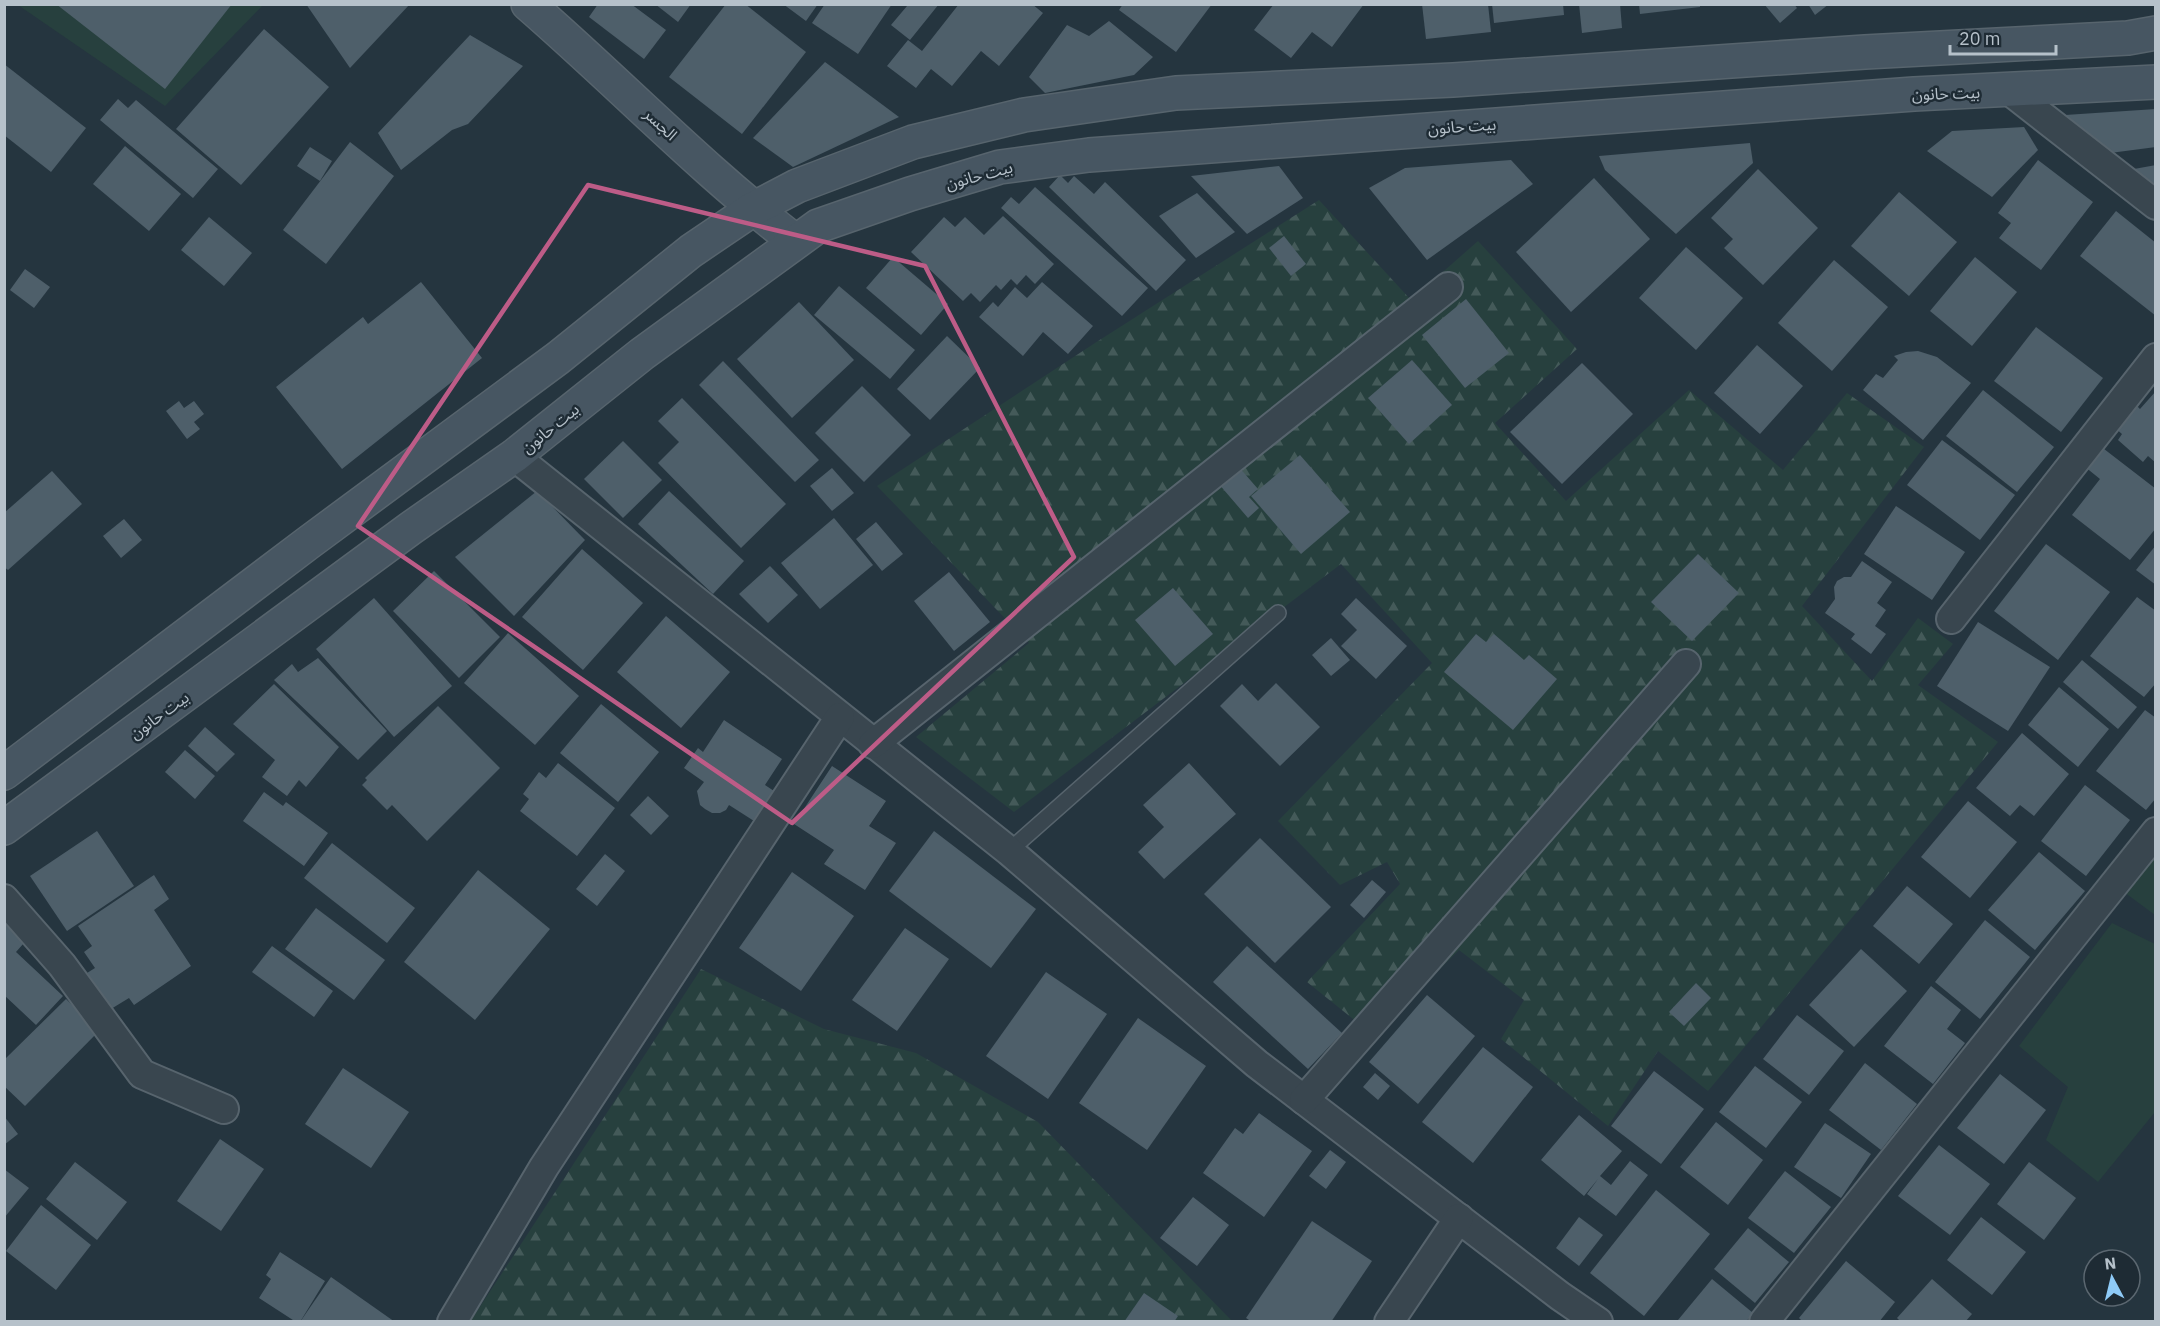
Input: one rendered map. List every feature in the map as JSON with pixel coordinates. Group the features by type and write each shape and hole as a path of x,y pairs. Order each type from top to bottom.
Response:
{"main road":[{"name":"الجسر","path":"528,4 753,209 795,241"},
{"path":"4,773 308,543 558,358 691,251 753,209 797,186 913,142 1024,115 1176,93 1453,80 1864,52 2128,38 2156,33"},
{"name":"بيت حانون","path":"4,828 411,528 514,456 642,354 795,241 818,226 910,194 1000,167 1089,155 1891,96 2156,82"}],"street":[{"path":"2010,91 2156,205"},
{"path":"873,744 1448,287"},
{"path":"1951,619 2156,358"},
{"path":"514,456 1009,851 1257,1064 1560,1296 1598,1322"},
{"path":"1304,1100 1686,664"},
{"path":"453,1322 544,1167 840,717"},
{"path":"1764,1322 2156,832"},
{"path":"4,899 62,965 142,1074 224,1108"},
{"path":"1389,1322 1459,1218"}],"lane":[{"path":"1009,851 1278,614"}],"highlighted area":[{"path":"588,185 925,266 1074,557 792,823 358,526"}],"green space":[{"path":"18,5 263,5 165,106"},
{"path":"1319,200 1411,300 1478,241 1577,349 1495,423 1566,501 1689,390 1783,470 1847,393 1924,447 1802,606 1872,681 1918,618 1953,644 1918,685 1998,742 1708,1091 1658,1051 1608,1126 1501,1039 1524,1000 1459,950 1373,1035 1307,982 1400,884 1387,862 1340,885 1278,821 1432,663 1341,564 1014,812 916,737 1029,643 877,486"},
{"path":"2155,853 2155,915 2124,892"},
{"path":"2112,923 2155,944 2155,1112 2098,1182 2046,1140 2068,1087 2019,1046"},
{"path":"701,969 824,1029 916,1053 1038,1122 1232,1321 470,1322"}],"building":[{"path":"56,4 232,4 165,89"},
{"path":"306,4 410,4 350,68"},
{"path":"598,4 631,4 666,30 644,59 589,17"},
{"path":"655,4 691,4 678,22"},
{"path":"726,4 745,4 806,52 742,134 669,77"},
{"path":"783,4 818,4 806,21"},
{"path":"825,4 892,4 858,54 812,23"},
{"path":"904,4 939,4 910,40 891,25 907,6"},
{"path":"959,4 1032,4 1043,13 999,66 981,51 952,86 931,69 916,88 887,66 908,40 922,51"},
{"path":"1123,4 1212,4 1176,52 1119,10"},
{"path":"1274,4 1364,4 1332,47 1312,32 1291,58 1254,30"},
{"path":"1422,4 1488,4 1491,32 1426,39"},
{"path":"1492,4 1563,4 1564,15 1494,23"},
{"path":"1579,4 1620,4 1622,28 1582,33"},
{"path":"1639,4 1700,4 1700,7 1640,14"},
{"path":"1764,4 1794,4 1797,8 1780,23"},
{"path":"1808,4 1829,4 1815,15"},
{"path":"1109,21 1153,57 1134,75 1045,93 1029,77 1067,25 1089,36"},
{"path":"264,29 329,87 241,185 176,129"},
{"path":"470,35 523,66 468,124 452,130 401,170 378,133"},
{"path":"825,62 899,117 793,167 753,138"},
{"path":"4,64 86,128 51,172 4,135"},
{"path":"118,99 128,108 136,100 218,169 193,198 100,120"},
{"path":"2156,109 2156,147 2110,153 2065,115"},
{"path":"2024,127 2038,150 1992,197 1927,151 1952,131"},
{"path":"350,142 394,176 326,264 283,230"},
{"path":"1750,143 1753,163 1676,234 1605,170 1599,156"},
{"path":"125,146 181,194 149,231 93,184"},
{"path":"310,147 332,161 320,181 297,166"},
{"path":"1511,160 1533,184 1427,260 1369,188 1405,168"},
{"path":"2038,160 2093,202 2041,270 1999,238 2011,223 1998,213"},
{"path":"2156,165 2156,188 2134,169"},
{"path":"1279,166 1303,198 1247,234 1191,176"},
{"path":"1758,169 1818,228 1763,285 1724,248 1733,239 1711,218"},
{"path":"1060,175 1068,183 1074,176 1094,194 1105,182 1186,260 1156,291 1049,187"},
{"path":"1594,178 1650,239 1571,312 1516,252"},
{"path":"1035,187 1148,288 1122,316 1001,208 1011,197 1019,204"},
{"path":"1899,192 1957,242 1909,296 1851,246"},
{"path":"1197,193 1235,232 1196,258 1159,216"},
{"path":"2116,211 2156,243 2156,316 2080,256"},
{"path":"1003,216 1054,264 1035,284 1026,275 1017,285 1011,279 1001,290 996,285 980,302 971,293 963,301 911,252 944,217 955,227 965,217 984,235"},
{"path":"209,217 252,253 224,286 181,250"},
{"path":"1284,236 1306,264 1291,276 1269,248"},
{"path":"1686,247 1743,298 1696,350 1639,298"},
{"path":"893,257 948,304 921,335 866,288"},
{"path":"1975,257 2017,292 1972,346 1930,311"},
{"path":"1834,260 1888,307 1832,371 1778,323"},
{"path":"25,269 50,287 34,308 10,290"},
{"path":"421,282 482,358 342,469 276,387 363,317 368,324"},
{"path":"1042,282 1093,326 1068,354 1043,332 1023,356 979,317 993,302 998,307 1015,287 1027,298"},
{"path":"839,286 915,350 890,379 814,315"},
{"path":"1466,299 1509,353 1465,388 1422,335"},
{"path":"799,302 854,360 792,418 737,359"},
{"path":"2036,327 2103,378 2061,432 1994,381"},
{"path":"947,336 980,368 930,420 897,389"},
{"path":"1757,345 1803,386 1760,434 1714,393"},
{"path":"1918,351 1937,357 1971,383 1923,440 1863,390 1876,374 1883,378 1898,360 1894,356"},
{"path":"1412,360 1452,405 1409,444 1368,398"},
{"path":"723,361 819,460 795,482 699,385"},
{"path":"1582,363 1633,414 1562,484 1510,432"},
{"path":"862,386 911,435 864,482 815,433"},
{"path":"1983,390 2054,447 2017,492 1946,436"},
{"path":"2156,391 2156,463 2148,456 2143,462 2118,440 2122,434 2115,428 2135,404 2140,409"},
{"path":"682,398 786,504 741,548 658,463 679,442 658,421"},
{"path":"179,401 184,408 194,401 204,414 194,422 200,429 187,439 166,411"},
{"path":"1942,440 2015,495 1980,540 1907,485"},
{"path":"623,441 662,480 623,518 584,479"},
{"path":"2095,442 2156,489 2156,528 2130,560 2072,515 2100,479 2079,462"},
{"path":"1300,455 1350,512 1301,554 1251,496"},
{"path":"1238,466 1258,489 1249,497 1259,508 1248,518 1218,483"},
{"path":"832,468 854,493 832,511 810,486"},
{"path":"52,471 82,504 8,570 4,567 4,513"},
{"path":"537,491 585,540 514,616 455,557"},
{"path":"669,491 744,561 713,594 638,524"},
{"path":"1896,506 1965,552 1932,600 1864,554"},
{"path":"834,518 873,565 820,609 781,563"},
{"path":"124,519 142,540 121,558 103,536"},
{"path":"876,522 903,554 882,571 856,539"},
{"path":"2046,544 2110,592 2058,660 1994,611"},
{"path":"2156,545 2156,585 2136,570"},
{"path":"582,549 643,603 583,670 522,617"},
{"path":"1698,554 1739,593 1692,641 1651,602"},
{"path":"1862,561 1892,582 1877,603 1886,610 1875,626 1886,634 1871,654 1851,639 1855,634 1825,613 1835,599 1834,587 1837,581 1844,577 1851,577"},
{"path":"770,566 798,595 768,623 739,594"},
{"path":"434,571 500,637 459,678 393,611"},
{"path":"949,572 990,622 954,651 914,601"},
{"path":"1173,588 1213,634 1175,666 1135,620"},
{"path":"2137,597 2156,611 2156,683 2144,697 2090,656"},
{"path":"374,598 452,686 394,737 316,649"},
{"path":"1356,598 1407,646 1376,679 1341,646 1357,630 1341,614"},
{"path":"666,616 730,672 681,728 617,672"},
{"path":"1978,622 2050,667 2008,731 1937,686"},
{"path":"508,633 579,696 535,745 464,683"},
{"path":"1476,634 1486,642 1494,634 1524,660 1529,655 1557,679 1513,730 1444,672"},
{"path":"1331,638 1350,660 1331,676 1312,655"},
{"path":"318,658 387,731 358,760 274,680 292,664 298,672"},
{"path":"2082,660 2137,707 2118,729 2063,682"},
{"path":"1276,683 1320,727 1280,766 1220,706 1242,684 1258,701"},
{"path":"274,684 339,747 306,787 299,780 287,796 262,777 275,760 233,724"},
{"path":"2059,687 2109,729 2078,767 2028,725"},
{"path":"601,704 659,752 618,802 560,753"},
{"path":"438,706 500,768 427,841 392,805 387,810 362,785 367,780 365,778"},
{"path":"2145,710 2156,718 2156,798 2146,810 2096,771"},
{"path":"724,720 782,759 765,785 774,791 754,821 729,805 720,813 712,813 705,809 700,805 697,791 704,782 684,768 698,748 703,752"},
{"path":"205,727 235,754 217,772 188,746"},
{"path":"2022,733 2069,774 2034,816 2020,805 2010,816 1976,788"},
{"path":"185,750 215,776 195,799 165,772"},
{"path":"558,763 615,808 577,856 520,811 529,799 523,794 539,772 546,778"},
{"path":"1189,763 1236,814 1164,879 1138,852 1164,827 1143,805"},
{"path":"832,766 886,801 869,826 896,843 865,890 824,864 834,850 794,824"},
{"path":"2085,785 2130,820 2086,876 2041,841"},
{"path":"264,792 283,806 286,802 328,833 304,866 243,821"},
{"path":"648,796 669,816 651,835 630,815"},
{"path":"1968,801 2017,842 1970,898 1921,857"},
{"path":"97,831 134,886 67,931 30,876"},
{"path":"934,831 1036,909 991,968 889,891"},
{"path":"1260,838 1331,907 1275,963 1204,894"},
{"path":"332,843 415,908 387,943 304,878"},
{"path":"2039,852 2085,891 2035,950 1988,910"},
{"path":"605,854 625,871 597,906 576,889"},
{"path":"478,870 550,929 475,1020 404,962"},
{"path":"792,872 854,916 801,991 739,948"},
{"path":"154,875 169,899 154,910 191,966 134,1005 129,998 111,1009 87,973 95,968 84,952 92,946 78,926"},
{"path":"1372,880 1386,892 1364,918 1350,905"},
{"path":"1907,886 1953,924 1919,964 1873,926"},
{"path":"316,908 385,960 354,1000 285,949"},
{"path":"4,911 31,935 16,952 63,996 36,1025 4,995"},
{"path":"1985,920 2030,957 1980,1019 1935,982"},
{"path":"905,928 949,959 897,1031 852,1000"},
{"path":"272,946 333,991 314,1017 252,972"},
{"path":"1247,946 1342,1033 1308,1069 1213,982"},
{"path":"1861,949 1907,991 1854,1047 1809,1005"},
{"path":"1046,972 1107,1014 1048,1099 986,1056"},
{"path":"1696,983 1711,998 1684,1026 1669,1012"},
{"path":"1931,986 1961,1010 1947,1029 1965,1043 1933,1084 1884,1046"},
{"path":"1427,995 1475,1036 1418,1104 1369,1062"},
{"path":"66,999 99,1031 25,1106 4,1086 4,1060"},
{"path":"1797,1015 1844,1051 1809,1095 1763,1059"},
{"path":"1138,1018 1206,1066 1147,1150 1079,1103"},
{"path":"1483,1047 1533,1087 1473,1163 1422,1122"},
{"path":"1865,1063 1917,1104 1881,1150 1829,1110"},
{"path":"1755,1066 1802,1102 1766,1148 1719,1112"},
{"path":"343,1068 409,1112 371,1168 305,1124"},
{"path":"1654,1071 1704,1109 1661,1164 1611,1126"},
{"path":"1375,1073 1390,1086 1378,1100 1363,1087"},
{"path":"2000,1074 2046,1110 2004,1164 1957,1128"},
{"path":"1259,1113 1312,1151 1264,1217 1203,1173 1235,1128 1243,1134"},
{"path":"1579,1115 1622,1151 1600,1176 1611,1185 1630,1161 1648,1175 1616,1216 1587,1194 1598,1179 1584,1196 1541,1160"},
{"path":"4,1116 18,1134 4,1145"},
{"path":"1716,1122 1763,1160 1728,1205 1680,1167"},
{"path":"1825,1123 1871,1154 1841,1198 1794,1167"},
{"path":"220,1139 264,1169 221,1231 177,1201"},
{"path":"1939,1145 1990,1184 1950,1235 1898,1196"},
{"path":"1330,1150 1346,1162 1326,1189 1309,1176"},
{"path":"75,1162 127,1202 97,1240 46,1199"},
{"path":"2029,1162 2076,1198 2044,1240 1997,1204"},
{"path":"4,1169 29,1188 4,1218"},
{"path":"1785,1171 1831,1207 1794,1253 1748,1218"},
{"path":"1656,1190 1710,1234 1644,1316 1590,1273"},
{"path":"1193,1197 1229,1225 1197,1266 1160,1238"},
{"path":"41,1205 91,1245 56,1290 6,1251"},
{"path":"1579,1217 1603,1235 1579,1266 1556,1248"},
{"path":"1981,1217 2026,1252 1992,1295 1947,1260"},
{"path":"1312,1221 1372,1261 1331,1322 1252,1322 1246,1318"},
{"path":"1748,1228 1789,1262 1755,1303 1714,1269"},
{"path":"280,1252 325,1281 300,1322 296,1322 259,1298 271,1279 266,1275"},
{"path":"1846,1261 1895,1302 1879,1322 1803,1322 1799,1318"},
{"path":"331,1277 395,1322 300,1322"},
{"path":"1712,1279 1753,1313 1746,1322 1678,1320"},
{"path":"1932,1279 1972,1314 1965,1322 1901,1322 1897,1318"},
{"path":"1144,1293 1178,1316 1174,1322 1124,1322"}]}
